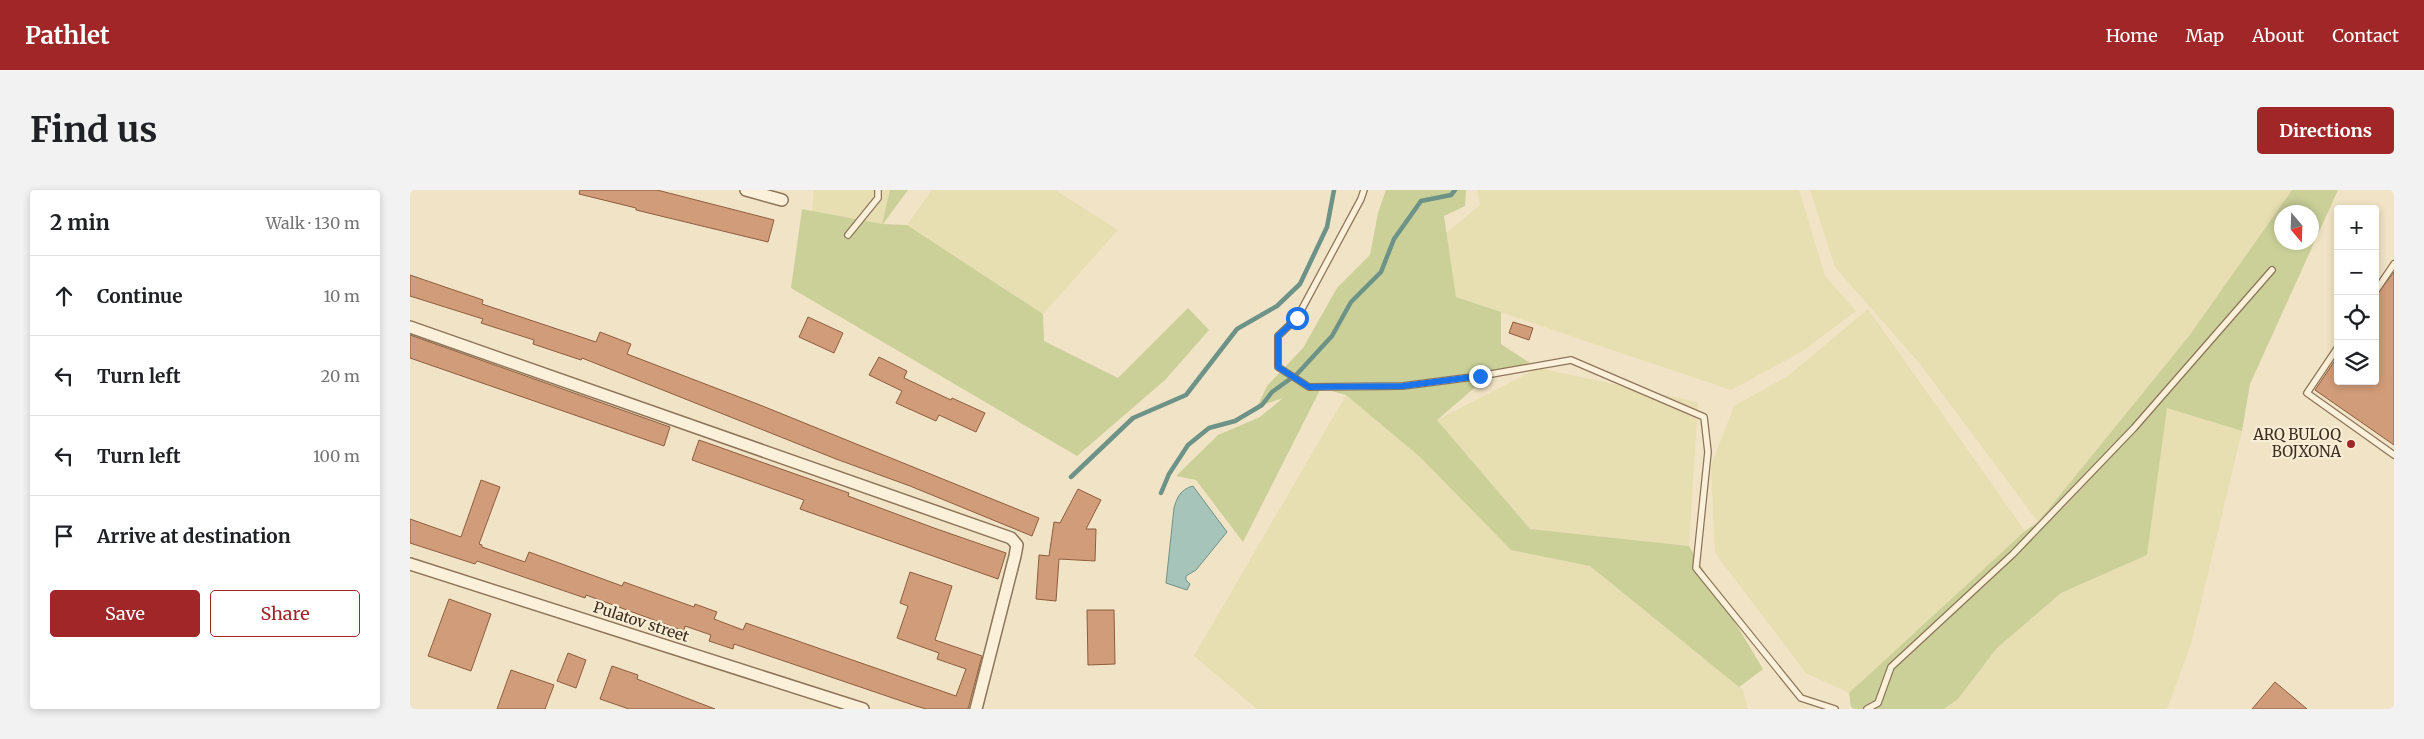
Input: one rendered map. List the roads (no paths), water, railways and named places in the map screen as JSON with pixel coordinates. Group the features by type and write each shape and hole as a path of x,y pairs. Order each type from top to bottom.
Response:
{"street":[{"path":"746,190 782,200"},
{"path":"410,327 1011,538 1017,546 1015,556 976,709"},
{"name":"Pulatov street","path":"410,564 863,709"}],"lane":[{"path":"848,235 878,198 878,190"},
{"path":"1364,190 1361,199 1297,318 1278,336 1278,367 1309,387 1403,386 1480,376 1572,360 1704,417 1708,452 1696,568 1801,698 1835,709"},
{"path":"2379,286 2394,264"},
{"path":"1866,709 1878,703 1891,667 2013,554 2134,428 2272,270"},
{"path":"2334,353 2307,394 2394,455"}],"water":[{"path":"1193,486 1227,532 1196,570 1186,576 1186,580 1190,584 1187,590 1166,583 1174,508 1180,494 1185,489"}],"waterway":[{"path":"1071,477 1133,418 1186,395 1237,329 1277,306 1300,284 1327,227 1334,190"},
{"path":"1161,493 1169,474 1188,445 1209,428 1235,421 1262,405 1272,392 1297,374 1332,336 1351,302 1381,272 1394,239 1421,201 1451,195 1455,190"}],"place":[{"name":"ARQ BULOQ BOJXONA","path":"2351,444"}]}
